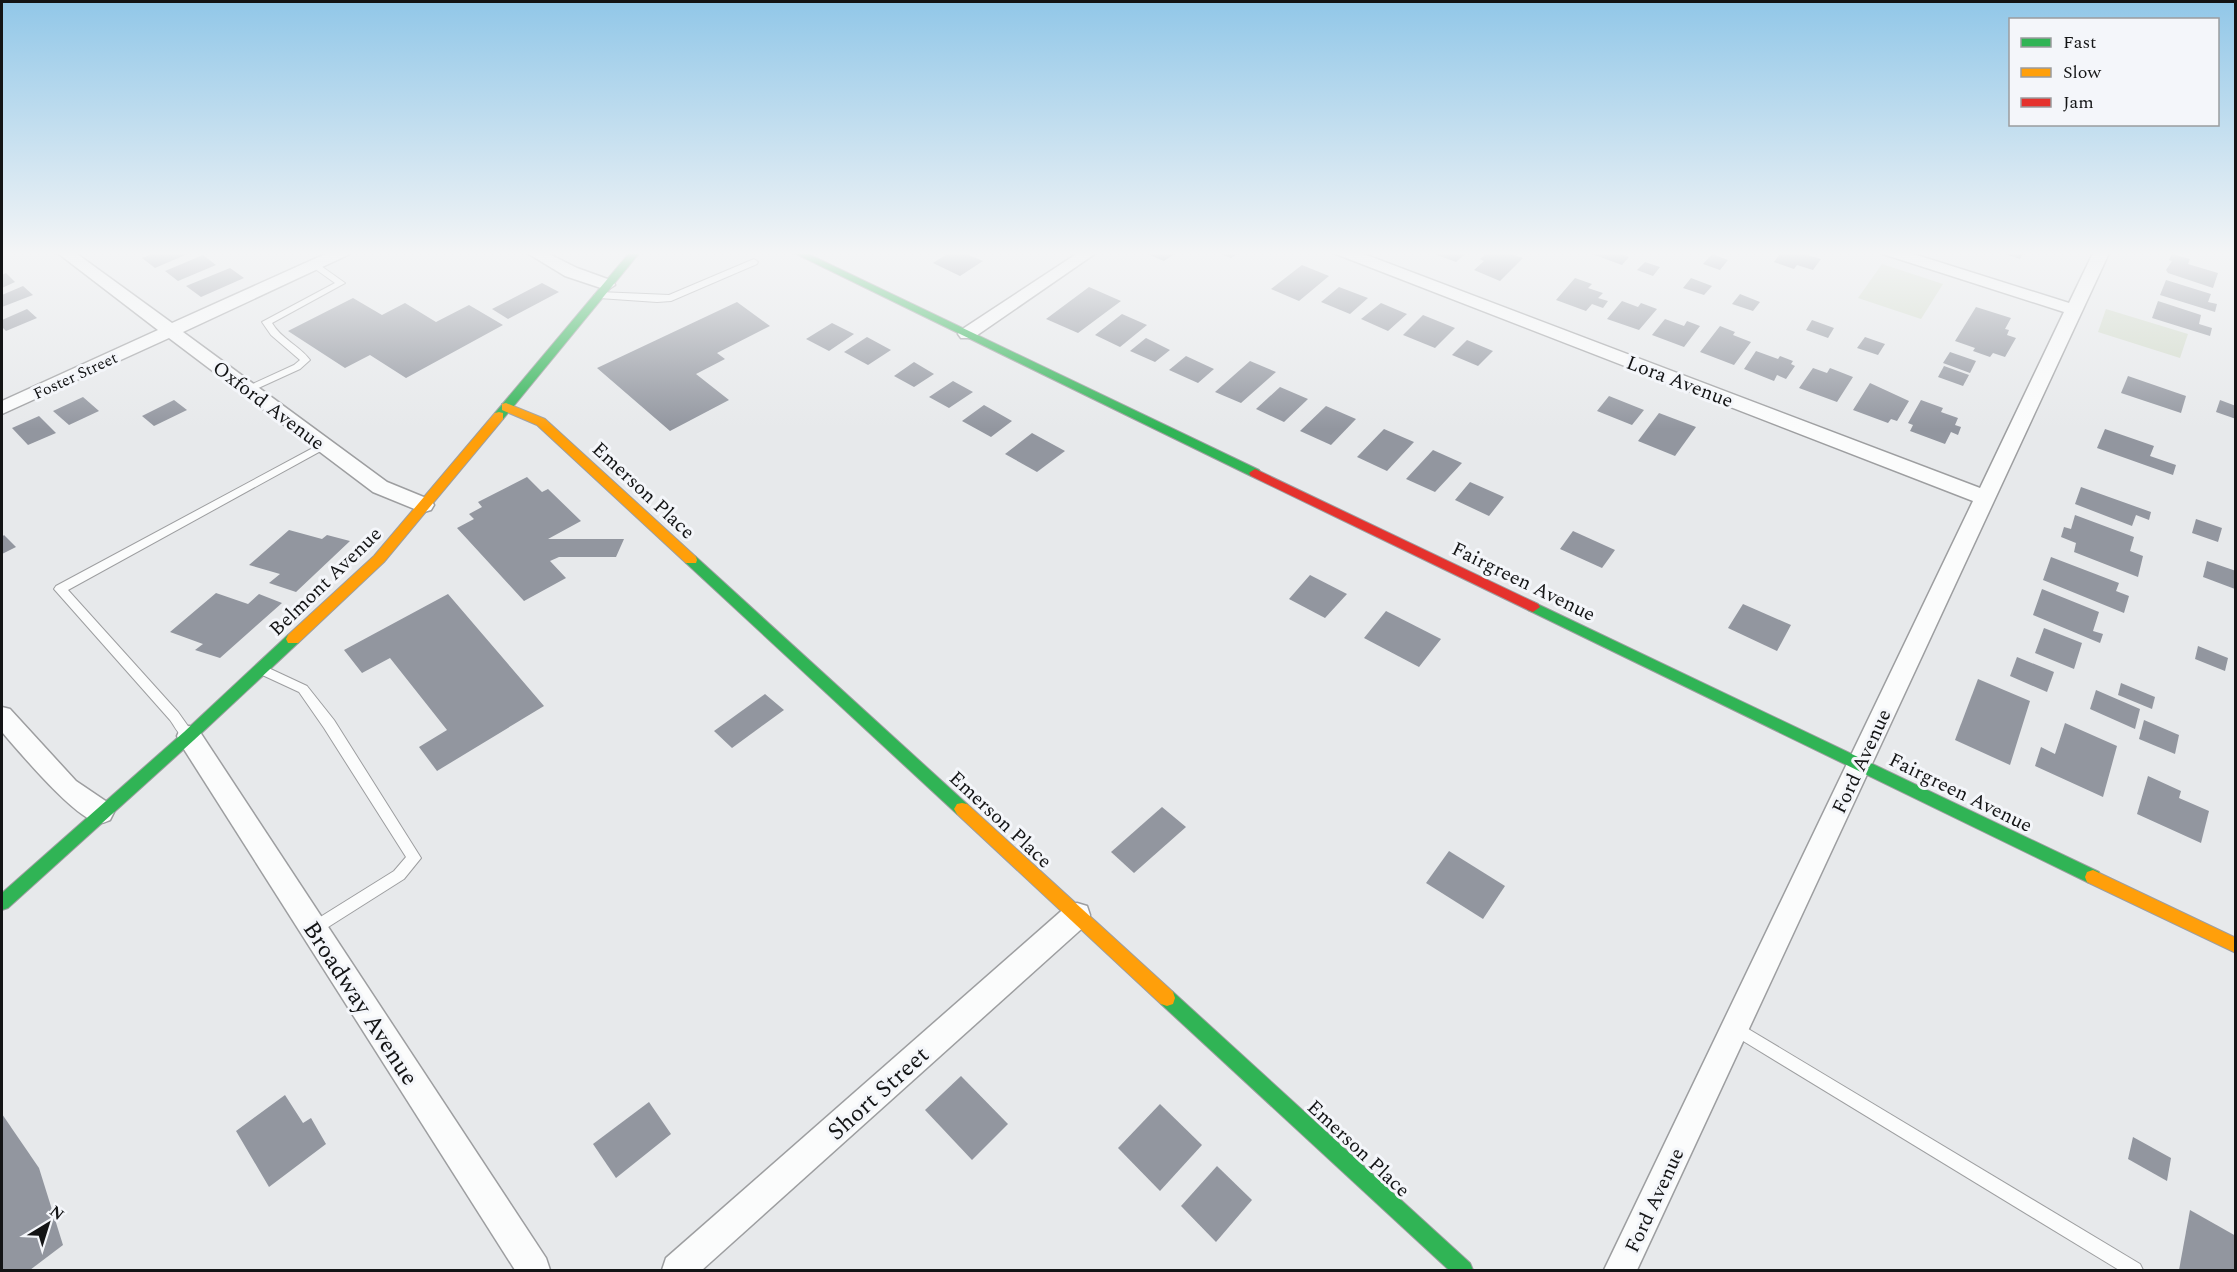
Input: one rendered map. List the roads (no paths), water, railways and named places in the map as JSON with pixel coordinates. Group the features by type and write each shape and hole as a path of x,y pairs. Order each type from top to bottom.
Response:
{"street":[{"name":"Oxford Avenue","path":"143,310 380,487 424,504"},
{"name":"Foster Street","path":"2,408 213,310"},
{"name":"Belmont Avenue","path":"2,903 101,812 189,736 379,559 586,310"},
{"name":"Fairgreen Avenue","path":"918,310 2235,946"},
{"path":"967,334 1002,310"},
{"name":"Lora Avenue","path":"1497,310 1985,498"},
{"name":"Ford Avenue","path":"1620,1270 2074,310"},
{"name":"Emerson Place","path":"506,407 541,422 1463,1270"},
{"path":"2,716 67,788 101,812"},
{"name":"Broadway Avenue","path":"189,736 534,1270"},
{"name":"Short Street","path":"678,1270 1077,915"}],"lane":[{"path":"249,390 297,367 305,360 301,354 270,331 267,322 289,310"},
{"path":"189,736 174,716 60,589 324,446"},
{"path":"261,669 303,689 335,734 414,858 399,875 314,930"},
{"path":"1735,1028 2134,1270"}]}
